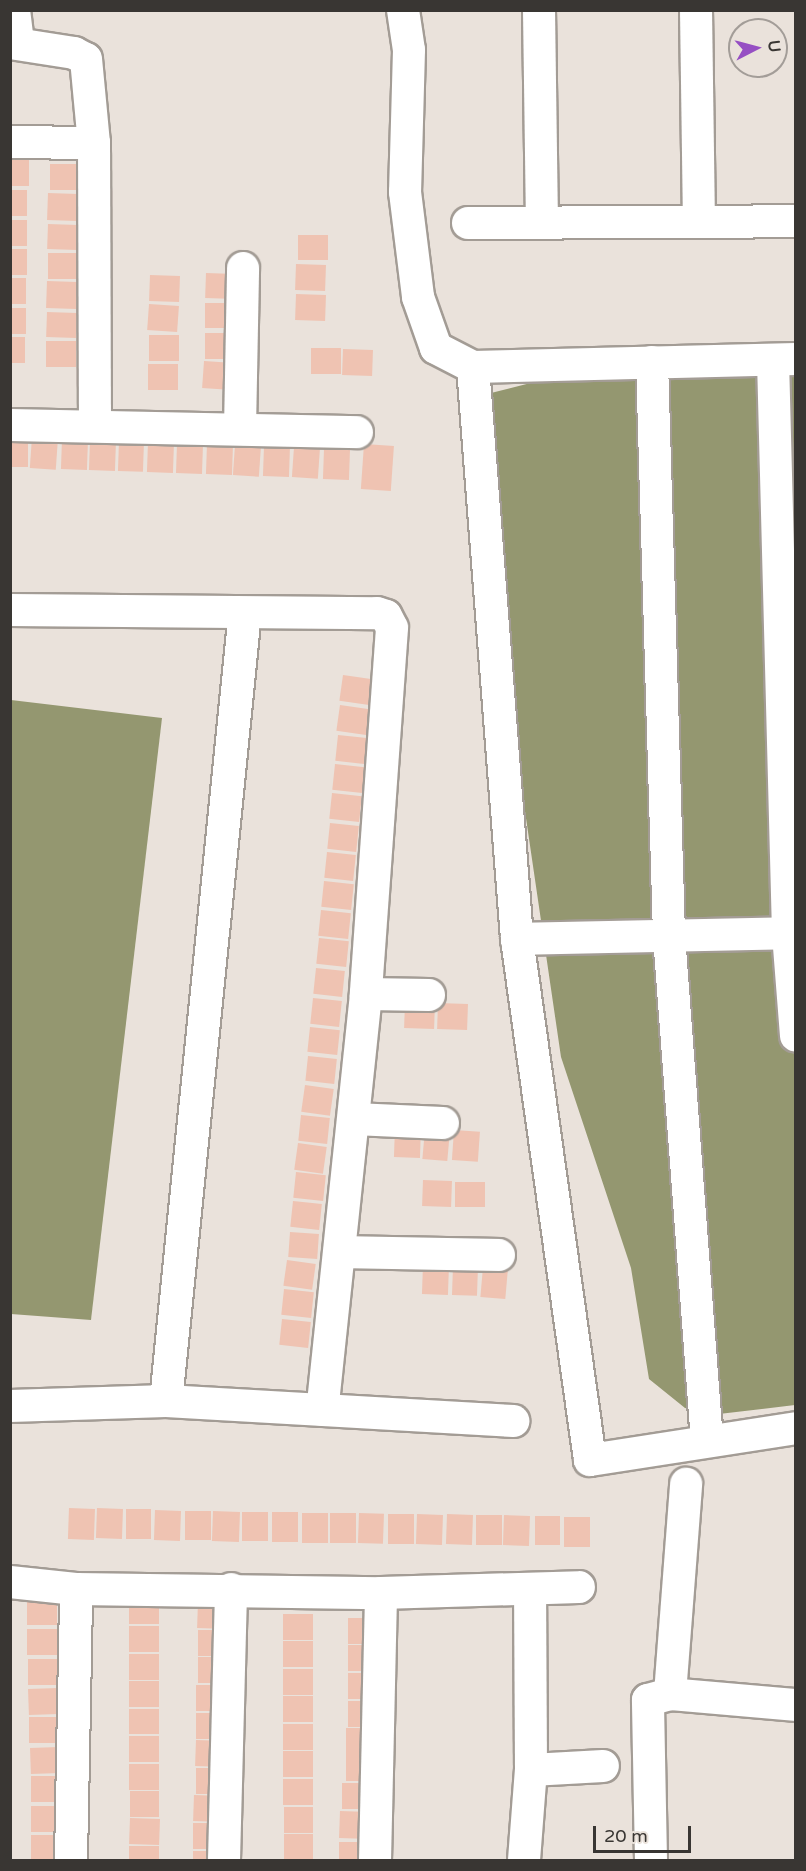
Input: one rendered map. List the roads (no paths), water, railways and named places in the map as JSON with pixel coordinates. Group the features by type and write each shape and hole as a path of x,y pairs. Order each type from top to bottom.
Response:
{"street":[{"path":"14,10 14,43 82,54 94,143 95,425"},
{"path":"403,10 409,50 405,192 418,297 436,348 473,367 784,359 795,1036"},
{"path":"539,10 542,222"},
{"path":"696,10 699,221"},
{"path":"10,142 94,143"},
{"path":"468,223 795,220"},
{"path":"240,429 243,268"},
{"path":"652,362 669,936 707,1441"},
{"path":"473,367 518,939 590,1460 795,1428"},
{"path":"10,425 357,432"},
{"path":"10,610 377,613 386,616 392,628 366,994 322,1410"},
{"path":"166,1401 245,613"},
{"path":"518,939 792,933"},
{"path":"366,994 429,995"},
{"path":"354,1119 442,1123"},
{"path":"340,1252 499,1255"},
{"path":"10,1406 166,1401 513,1421"},
{"path":"670,1694 686,1484"},
{"path":"10,1582 76,1589 231,1589 381,1593 530,1589 569,1584 579,1587"},
{"path":"71,1860 76,1589"},
{"path":"224,1860 231,1589"},
{"path":"524,1860 531,1770 530,1589"},
{"path":"375,1860 381,1593"},
{"path":"651,1860 648,1701 670,1694 795,1705"},
{"path":"531,1770 603,1766"}]}
